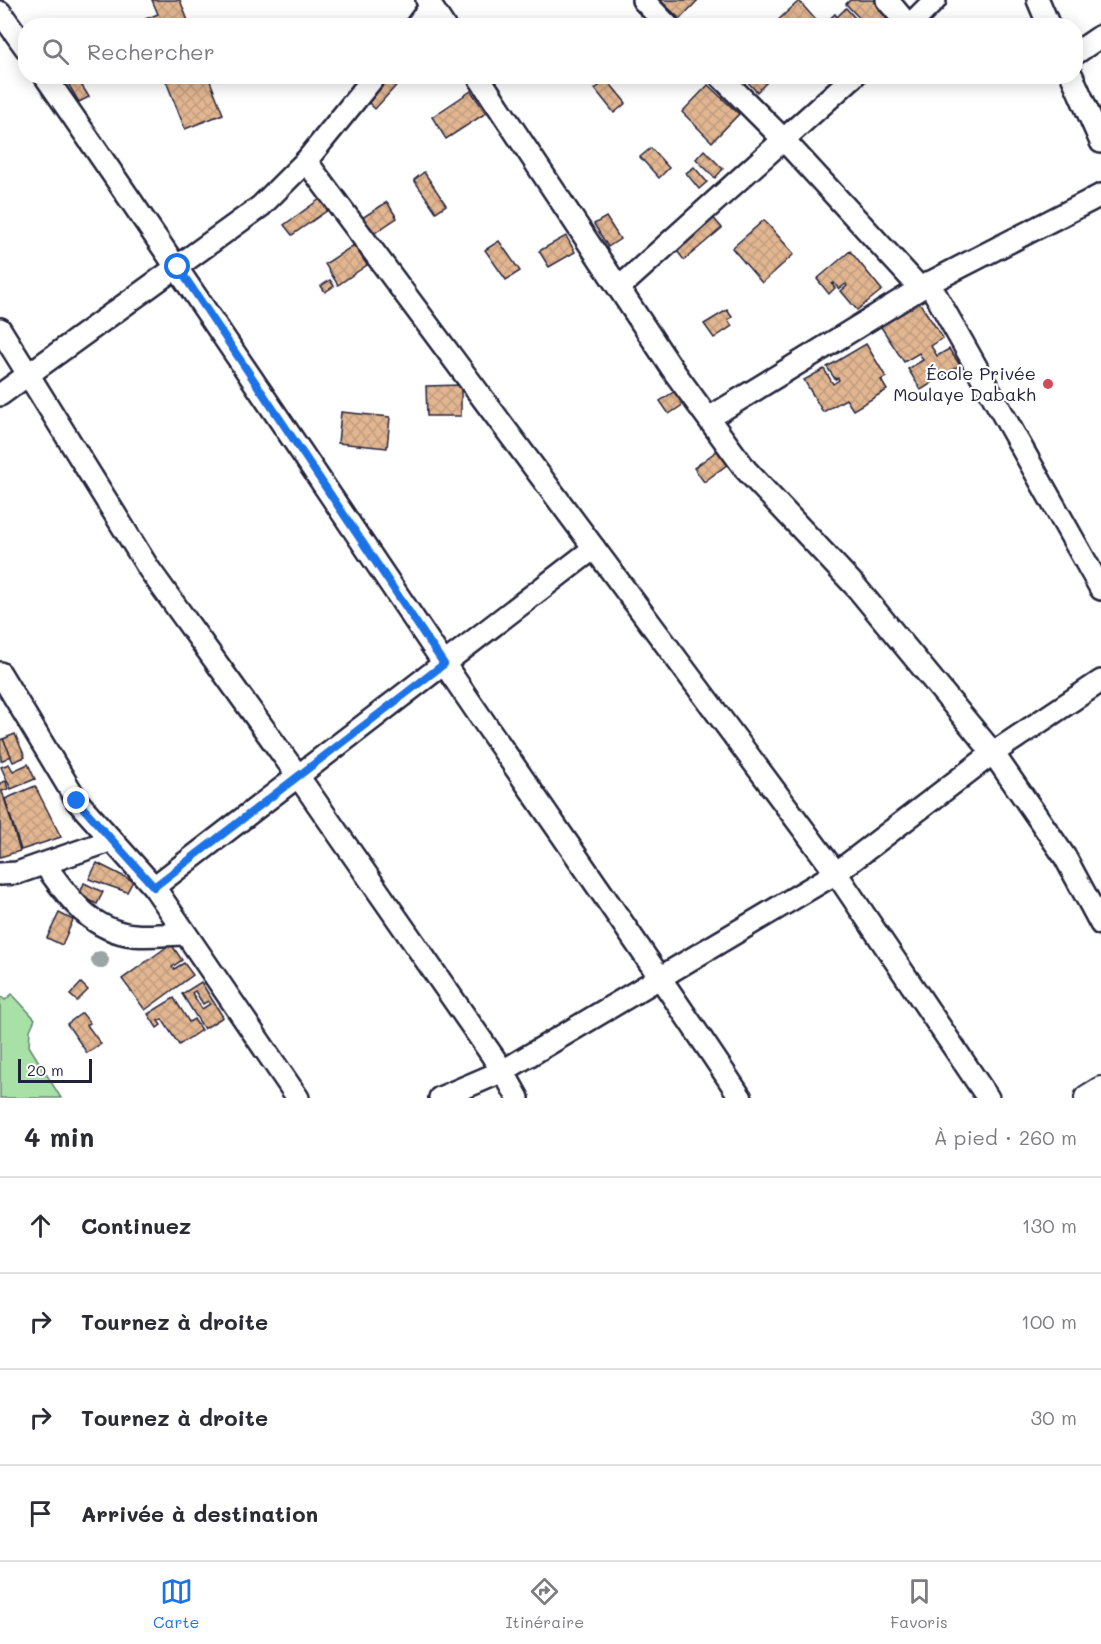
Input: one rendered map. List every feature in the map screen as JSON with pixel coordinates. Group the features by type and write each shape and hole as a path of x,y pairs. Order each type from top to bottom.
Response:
{"street":[{"path":"643,0 660,18"},
{"path":"887,0 902,18"},
{"path":"917,18 935,0"},
{"path":"1038,0 1046,18"},
{"path":"421,18 429,3 439,18"},
{"path":"0,12 18,37"},
{"path":"1083,48 1101,36"},
{"path":"51,84 178,267 444,664 662,977 741,1098"},
{"path":"0,395 261,206 306,161 369,84"},
{"path":"483,84 708,418 746,470 857,588 993,753 1065,857 1101,924"},
{"path":"728,84 925,285 1101,589"},
{"path":"620,287 845,84"},
{"path":"1076,84 1101,142"},
{"path":"306,161 836,873 988,1098"},
{"path":"708,418 925,285 1101,195"},
{"path":"0,329 148,569 298,776 503,1071 518,1098"},
{"path":"154,887 594,548"},
{"path":"0,673 77,801 154,887 298,1098"},
{"path":"440,1098 503,1071 836,873 993,753 1101,681"},
{"path":"0,874 17,873 45,865 112,840"},
{"path":"45,865 81,912 100,924 132,935 185,934"},
{"path":"1088,1098 1101,1090"}],"green space":[{"path":"12,994 35,1019 30,1030 29,1046 61,1098 0,1098 0,996 5,1000"}],"building":[{"path":"152,0 180,0 187,18 148,18 158,14"},
{"path":"660,0 698,0 681,18"},
{"path":"850,0 873,0 888,17 859,18 846,4"},
{"path":"799,1 814,18 781,18"},
{"path":"846,8 855,18 831,18 835,14 837,17"},
{"path":"68,84 81,84 89,97 79,102"},
{"path":"167,84 211,84 223,114 185,129"},
{"path":"379,84 398,84 375,109 365,99"},
{"path":"602,84 610,84 626,103 614,113 595,89"},
{"path":"750,84 765,84 757,92"},
{"path":"708,85 739,114 712,142 682,112"},
{"path":"471,91 486,113 446,139 432,117"},
{"path":"651,148 669,168 659,178 640,157"},
{"path":"704,150 723,169 715,178 696,159"},
{"path":"694,167 707,182 699,189 686,173"},
{"path":"424,172 446,205 436,212 414,180"},
{"path":"320,199 328,210 292,235 284,225"},
{"path":"387,202 397,218 373,234 362,218"},
{"path":"711,215 722,228 684,260 674,247"},
{"path":"606,217 620,239 608,247 594,224"},
{"path":"764,220 794,254 762,283 732,248"},
{"path":"566,236 575,252 549,267 539,251"},
{"path":"499,241 520,271 506,280 485,250"},
{"path":"354,245 367,265 338,285 325,264"},
{"path":"850,251 882,290 857,310 841,291 847,286 846,284 839,289 834,283 832,284 835,288 829,294 817,279"},
{"path":"330,280 334,286 325,292 321,286"},
{"path":"915,296 943,338 931,346 937,356 949,349 960,365 921,390 908,369 923,360 919,353 904,362 877,321"},
{"path":"727,310 732,317 728,320 732,326 714,338 704,324"},
{"path":"866,344 886,377 881,380 887,390 853,410 846,399 823,412 804,380 824,369 833,384 839,380 835,379 827,367"},
{"path":"461,385 461,416 427,416 426,386"},
{"path":"675,391 684,404 669,414 660,401"},
{"path":"341,412 390,417 387,448 338,443"},
{"path":"718,450 728,464 704,482 694,468"},
{"path":"15,734 25,757 13,762 3,739"},
{"path":"3,739 11,756 1,761 0,740"},
{"path":"9,764 13,771 28,764 35,779 11,789 1,767"},
{"path":"6,781 8,789 2,791 20,851 0,857 0,783"},
{"path":"35,786 61,837 21,850 5,799"},
{"path":"97,863 133,881 127,892 89,879"},
{"path":"84,883 103,892 97,904 79,896"},
{"path":"59,913 73,920 62,945 47,938"},
{"path":"171,944 182,960 172,967 174,969 184,963 193,975 145,1010 122,979"},
{"path":"201,982 223,1017 204,1029 182,994","holes":["195,991 203,1004 208,1001 210,1004 202,1009 192,993"]},
{"path":"81,983 88,990 77,1001 70,995"},
{"path":"174,998 189,1022 194,1019 201,1030 179,1045 162,1019 158,1021 161,1025 157,1028 148,1014"},
{"path":"82,1013 90,1023 87,1025 101,1044 87,1053 67,1024"}],"place":[{"name":"École Privée Moulaye Dabakh","path":"1048,384"}],"route":[{"path":"77,801 154,887 444,664 178,267"}]}
